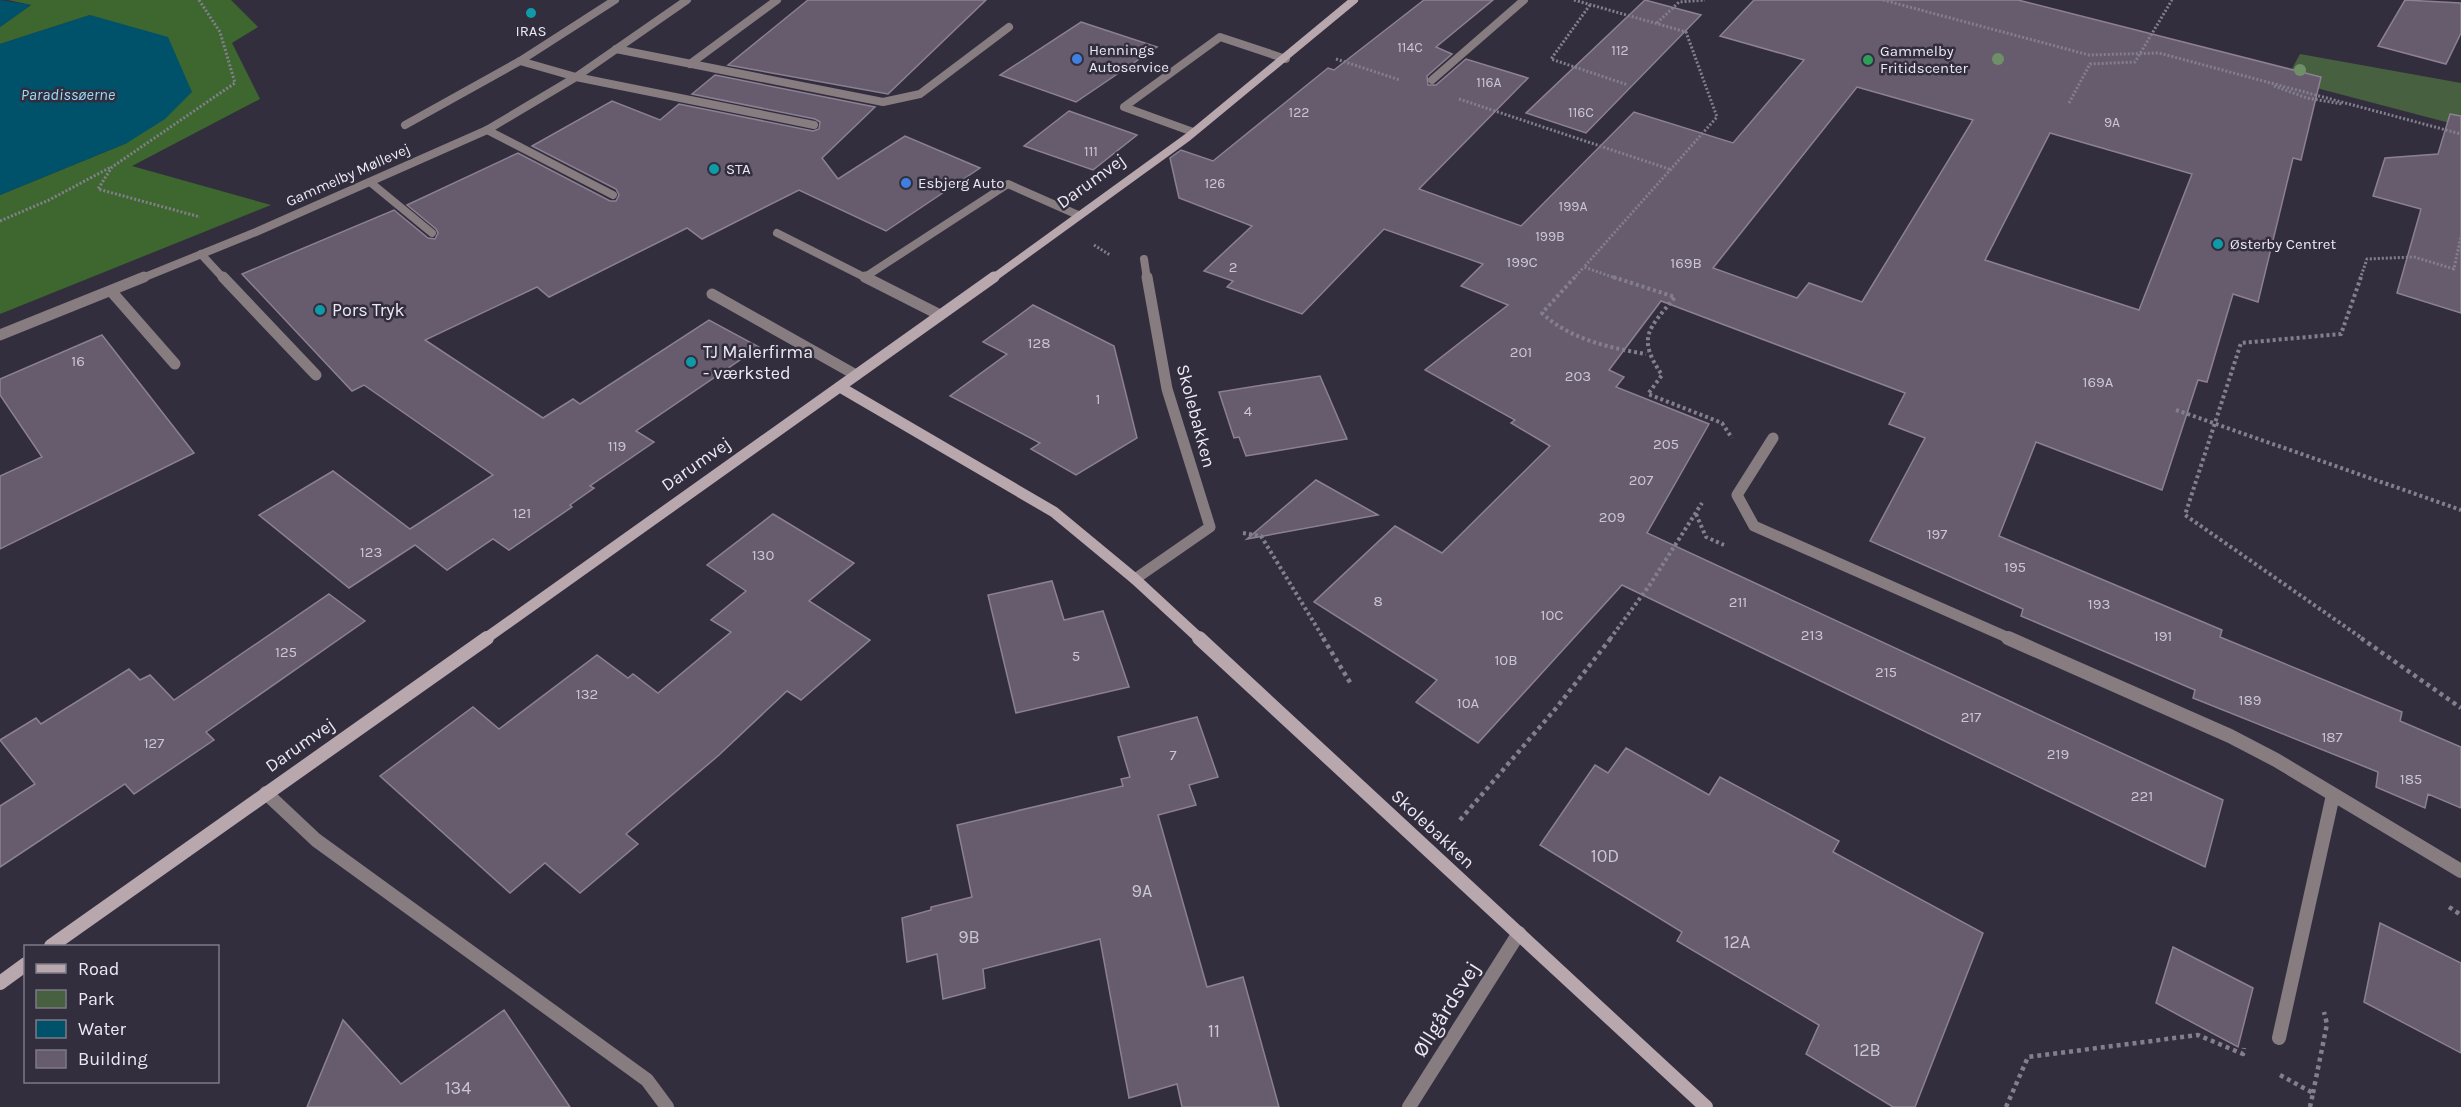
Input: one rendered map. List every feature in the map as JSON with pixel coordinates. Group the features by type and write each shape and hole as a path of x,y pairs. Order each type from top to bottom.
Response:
{"street":[{"path":"405,125 520,61 615,0"},
{"name":"Gammelby Møllevej","path":"0,335 256,232 487,130 576,77 687,0"},
{"path":"690,64 777,0"},
{"name":"Darumvej","path":"52,945 840,387 1193,132 1286,59 1354,0"},
{"path":"1432,80 1524,0"},
{"path":"616,49 883,102 920,94 1009,27"},
{"path":"1193,132 1124,107 1220,38 1286,59"},
{"path":"520,61 576,77 814,125"},
{"path":"487,130 613,195"},
{"path":"370,182 432,233"},
{"path":"865,277 1008,184 1078,215"},
{"path":"777,233 940,315"},
{"path":"201,254 316,375"},
{"name":"Skolebakken","path":"1144,259 1167,389 1210,527"},
{"path":"111,291 175,364"},
{"path":"712,294 856,375"},
{"name":"Skolebakken","path":"840,387 1054,512 1135,579 1706,1107"},
{"path":"1773,438 1737,495 1754,526 2230,736 2276,760 2461,871"},
{"path":"1135,579 1210,527"},
{"path":"266,793 316,840 647,1080 667,1107"},
{"path":"2279,1038 2332,795"},
{"name":"Øllgårdsvej","path":"1409,1107 1519,933"},
{"path":"0,982 24,965"}],"path":[{"path":"0,221 49,200 112,167 235,83 220,32 199,0"},
{"path":"1574,0 1686,32 1717,117 1542,313 1550,323 1618,350 1646,354"},
{"path":"1656,23 1680,2 1705,0"},
{"path":"1883,0 2090,55 2160,53 2266,82 2311,100 2352,105 2461,134"},
{"path":"2068,103 2090,64 2135,62 2172,0"},
{"path":"1590,4 1551,60 1628,85"},
{"path":"1334,58 1406,82"},
{"path":"1449,96 1672,170"},
{"path":"112,167 98,189 256,232"},
{"path":"2461,236 2454,269 2414,257 2367,259 2341,334 2241,343 2185,515 2461,708"},
{"path":"1584,267 1614,279 1632,280 1675,297 1646,335 1646,354 1662,375 1648,394 1722,423 1737,446"},
{"path":"2176,410 2461,510"},
{"path":"1460,820 1507,769 1632,610 1708,495"},
{"path":"1210,527 1261,536 1351,684"},
{"path":"2006,1107 2028,1057 2199,1035 2253,1060"},
{"path":"2242,1054 2245,1043"},
{"path":"2273,1071 2313,1093 2310,1107"}],"green space":[{"path":"8,0 231,0 258,27 232,43 260,99 132,166 271,205 0,314 0,195 127,143 90,15 0,44 0,27 31,5"},
{"path":"2300,54 2461,83 2461,126 2286,80"}],"water":[{"path":"0,0 31,5 0,27"},
{"name":"Paradissøerne","path":"90,15 168,37 192,92 165,119 127,143 0,195 0,44"}],"building":[{"path":"808,0 986,0 888,94 728,65"},
{"path":"1424,0 1493,0 1436,47 1452,54 1427,76 1428,85 1436,85 1466,59 1528,78 1419,189 1521,226 1634,112 1733,143 1804,60 1720,36 1754,0 2018,0 2321,77 2301,160 2293,158 2258,302 2233,294 2207,382 2198,380 2162,490 2036,442 1999,536 2222,630 2220,637 2402,712 2400,721 2461,747 2461,808 2428,794 2425,808 2376,787 2378,772 2193,698 2195,690 2021,616 2023,609 1870,541 1925,438 1889,424 1905,393 1661,301 1609,370 1624,377 1616,387 1709,424 1647,533 2223,800 2205,867 1622,585 1478,743 1416,702 1437,680 1314,602 1395,526 1442,553 1550,446 1511,423 1515,420 1425,370 1508,305 1461,286 1483,264 1384,229 1302,314 1227,287 1233,281 1204,271 1252,226 1179,198 1170,158 1181,150 1213,161 1328,68 1334,70","holes":["1857,87 1973,120 1862,302 1809,283 1797,298 1713,268","2050,133 2192,174 2139,310 1985,260"]},
{"path":"1645,0 1701,15 1586,133 1526,113"},
{"path":"2405,0 2461,3 2461,33 2446,64 2378,46"},
{"path":"1081,22 1157,47 1076,102 1000,75"},
{"path":"715,75 875,107 822,158 838,179 905,136 980,168 886,231 799,190 702,239 687,228 549,297 537,287 425,340 543,418 573,399 580,404 709,320 759,347 636,431 654,442 590,486 594,488 570,505 572,507 509,550 493,539 447,570 415,545 349,588 259,515 333,471 410,529 493,475 364,385 352,391 242,274 394,210 428,238 435,239 438,233 436,229 407,205 518,153 610,201 616,201 619,195 616,189 532,146 612,101 660,120 679,104 813,131 819,129 820,122 815,119 692,94"},
{"path":"1069,111 1137,135 1093,170 1024,146"},
{"path":"2450,114 2461,116 2461,313 2397,293 2421,209 2373,196 2385,158 2438,154"},
{"path":"1033,305 1114,346 1137,438 1076,475 1031,449 1040,443 950,396 1007,354 983,342"},
{"path":"102,335 194,453 0,549 0,476 42,457 0,395 0,379"},
{"path":"1320,376 1347,439 1246,456 1239,437 1234,438 1219,392"},
{"path":"1316,480 1378,515 1247,539"},
{"path":"773,514 854,563 809,601 870,640 801,700 787,691 719,755 626,834 638,844 580,893 545,863 510,893 380,776 473,707 499,729 597,655 628,678 633,674 658,693 731,632 711,620 746,591 707,565"},
{"path":"1052,581 1064,620 1103,611 1129,687 1016,713 988,595"},
{"path":"329,594 365,621 206,732 214,740 134,794 125,784 0,867 0,806 35,784 0,740 36,718 41,724 129,669 140,680 150,675 174,700"},
{"path":"1197,717 1218,777 1189,785 1196,805 1158,815 1207,987 1243,977 1279,1107 1182,1107 1177,1084 1129,1098 1100,939 983,969 985,988 943,999 937,954 907,962 902,918 931,910 931,907 972,897 957,825 1123,786 1121,779 1130,777 1118,737"},
{"path":"1626,748 1709,795 1720,777 1839,841 1833,852 1983,933 1915,1107 1893,1107 1806,1054 1819,1025 1677,941 1682,932 1540,845 1595,765 1608,773"},
{"path":"2380,923 2461,963 2461,1053 2364,1002"},
{"path":"2173,947 2253,988 2238,1047 2156,1003"},
{"path":"504,1010 570,1107 307,1107 343,1020 401,1084"}],"place":[{"name":"IRAS","path":"531,13"},
{"name":"Hennings Autoservice","path":"1077,59"},
{"name":"Gammelby Fritidscenter","path":"1868,60"},
{"name":"STA","path":"714,169"},
{"name":"Esbjerg Auto","path":"906,183"},
{"name":"Østerby Centret","path":"2218,244"},
{"name":"Pors Tryk","path":"320,310"},
{"name":"TJ Malerfirma - værksted","path":"691,362"}]}
